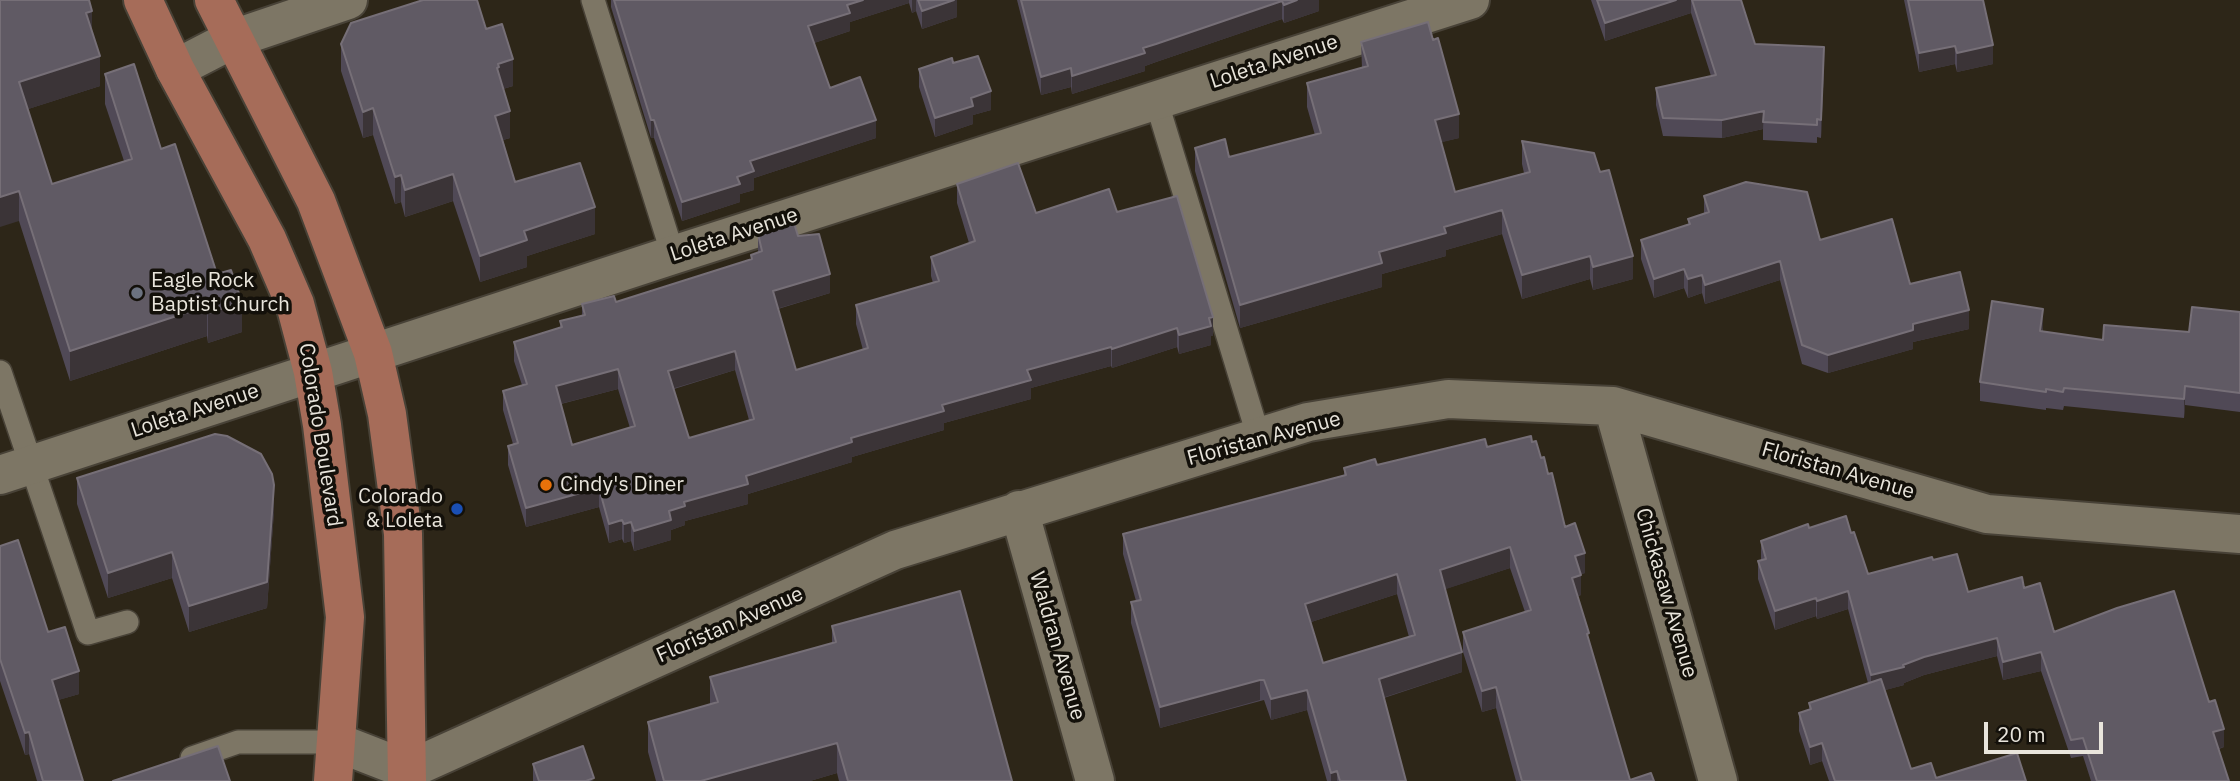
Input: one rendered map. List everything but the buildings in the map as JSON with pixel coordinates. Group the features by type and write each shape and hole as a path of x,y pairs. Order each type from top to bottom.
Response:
{"main road":[{"name":"Colorado Boulevard","path":"142,0 175,69 267,239 295,304 313,372 345,617 333,781"},
{"path":"214,0 316,201 373,353 387,414 403,534 408,775"}],"street":[{"path":"175,69 233,39 348,0"},
{"name":"Loleta Avenue","path":"16,470 673,255 1469,0"},
{"name":"Floristan Avenue","path":"408,775 895,550 1308,422 1448,399 1614,406 1987,514 2240,534"},
{"name":"Chickasaw Avenue","path":"1614,406 1718,781"},
{"name":"Waldran Avenue","path":"1019,510 1095,781"},
{"path":"336,742 408,775"}],"lane":[{"path":"593,0 673,255"},
{"path":"1156,100 1259,438"},
{"path":"0,372 16,470 88,634 127,622"},
{"path":"176,764 238,742 336,742"}],"place":[{"name":"Eagle Rock Baptist Church","path":"137,293"},
{"name":"Cindy's Diner","path":"546,485"},
{"name":"Colorado & Loleta","path":"457,509"}]}
